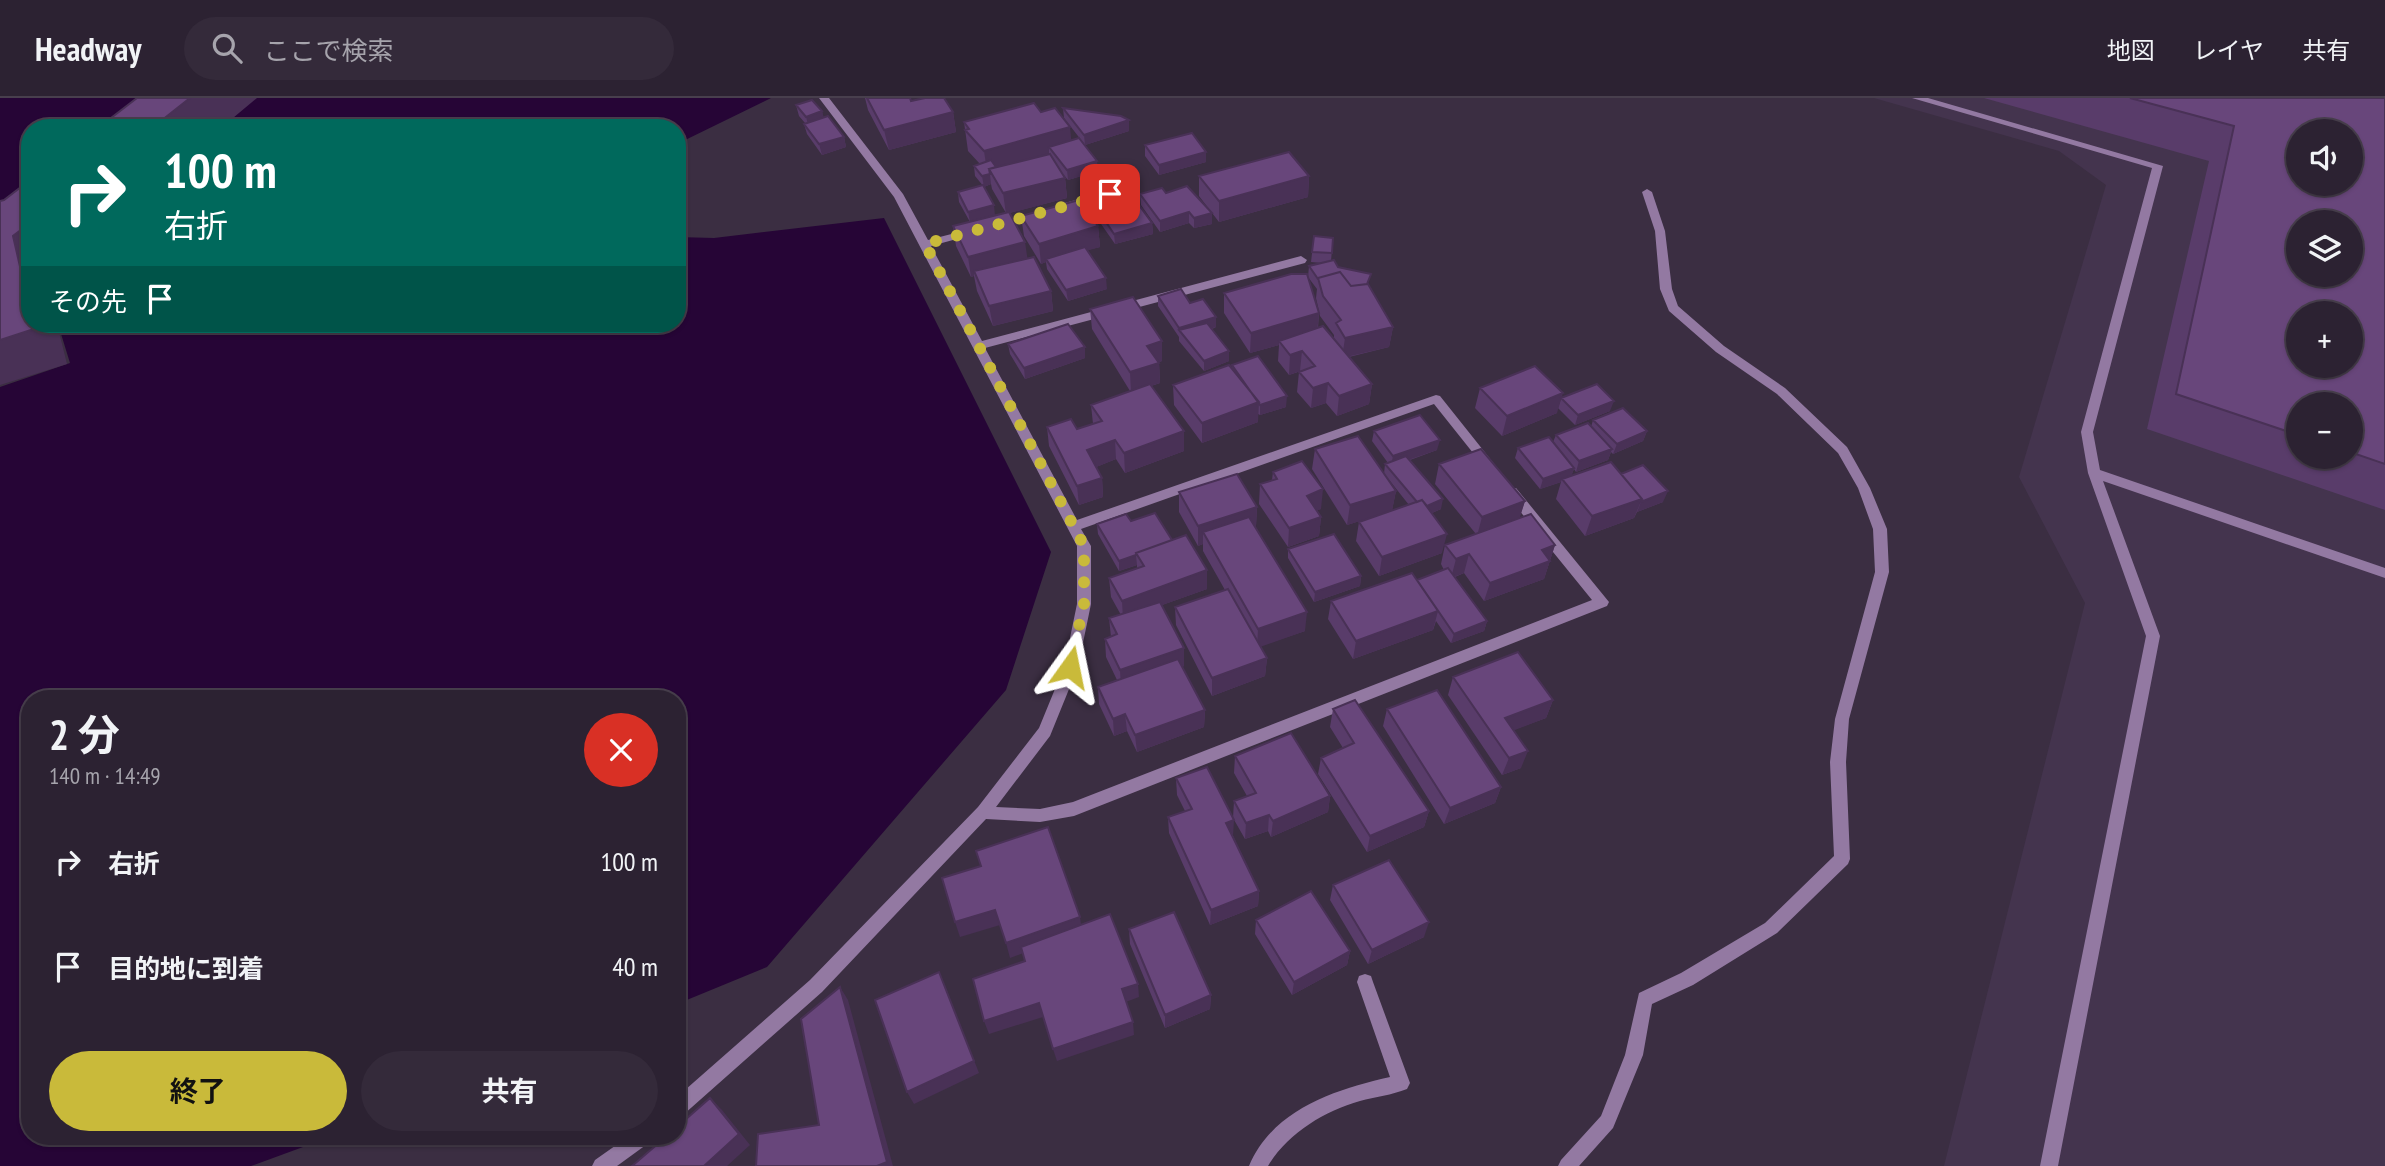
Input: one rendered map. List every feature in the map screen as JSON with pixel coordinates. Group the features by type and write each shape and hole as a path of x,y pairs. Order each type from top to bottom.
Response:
{"street":[{"path":"686,1101 816,986 983,812 1045,732 1070,667 1084,604 1084,546 1074,526 899,196 824,98"},
{"path":"1917,98 2158,166 2087,432 2094,472 2153,636 2049,1166"},
{"path":"1567,1166 1607,1122 1634,1055 1645,999 1687,979 1771,928 1842,859 1839,762 1842,719 1882,572 1880,528 1864,488 1843,450 1781,390 1720,349 1673,308 1666,289 1660,231 1647,192"},
{"path":"1057,208 1110,194"},
{"path":"925,244 978,230"},
{"path":"979,346 1301,260"},
{"path":"983,812 1028,817 1050,816 1074,809 1602,602 1436,400 1074,526"},
{"path":"2094,472 2385,573"},
{"path":"1258,1166 1263,1154 1297,1123 1337,1100 1401,1083 1365,982"},
{"path":"601,1166 631,1145"}],"shaded area":[{"path":"0,98 771,98 686,140 686,119 21,119 21,238 0,240"},
{"path":"1874,98 2385,98 2385,1166 1944,1166 2085,603 2019,477 2106,185 2059,151"},
{"path":"884,218 1051,552 1006,690 767,967 686,1000 686,690 21,690 21,1145 308,1145 251,1166 0,1166 0,387 70,363 61,333 686,333 686,237 714,238"}],"building":[{"path":"137,98 190,98 163,119 110,119"},
{"path":"867,98 910,98 911,101 944,98 953,112 884,130"},
{"path":"2130,98 2385,98 2385,464 2363,456 2363,392 2286,392 2286,431 2176,394 2234,126"},
{"path":"812,100 822,111 806,117 796,105"},
{"path":"1034,103 1041,112 1055,108 1070,127 984,151 965,130 969,129 964,122"},
{"path":"1063,108 1121,116 1129,120 1084,135"},
{"path":"828,116 844,137 819,144 804,124"},
{"path":"1192,133 1206,152 1159,165 1145,145"},
{"path":"1079,138 1097,161 1067,170 1049,147"},
{"path":"1289,152 1309,176 1219,201 1199,176"},
{"path":"1050,154 1065,178 1003,193 989,169"},
{"path":"991,160 996,167 989,169 990,174 982,176 974,166"},
{"path":"983,185 994,205 968,212 958,192"},
{"path":"1187,186 1212,213 1194,218 1189,212 1160,221 1140,194 1162,188 1166,193"},
{"path":"21,187 21,230 13,236 21,271 22,333 0,340 0,201"},
{"path":"1128,190 1152,223 1114,234 1092,201"},
{"path":"1079,200 1098,226 1039,244 1021,216"},
{"path":"1009,212 1025,242 968,257 953,226"},
{"path":"1314,236 1333,238 1332,253 1312,252"},
{"path":"1085,247 1106,278 1066,290 1046,259"},
{"path":"1034,257 1051,291 989,306 974,271"},
{"path":"1334,260 1338,267 1371,274 1367,284 1351,286 1340,272 1318,279 1309,266"},
{"path":"1340,272 1351,286 1368,284 1393,327 1345,338 1336,323 1341,320 1323,296 1318,278"},
{"path":"1291,274 1307,274 1319,313 1251,333 1224,293"},
{"path":"1181,289 1190,303 1203,299 1216,317 1179,328 1158,296"},
{"path":"1133,297 1162,341 1147,346 1159,363 1130,372 1090,309"},
{"path":"1207,323 1229,351 1204,361 1179,330"},
{"path":"1068,324 1085,347 1024,368 1008,344"},
{"path":"1323,326 1372,384 1339,396 1328,383 1313,388 1299,372 1315,366 1302,351 1290,355 1279,341"},
{"path":"1258,356 1287,396 1260,405 1232,365"},
{"path":"1229,365 1259,402 1202,423 1173,385"},
{"path":"1535,366 1563,393 1507,416 1480,388"},
{"path":"1150,384 1184,431 1124,453 1115,440 1087,450 1102,478 1077,486 1047,427 1071,419 1077,429 1102,421 1091,405"},
{"path":"1597,384 1614,401 1578,415 1561,398"},
{"path":"1623,408 1647,431 1617,444 1593,420"},
{"path":"1420,415 1440,440 1393,456 1374,431"},
{"path":"1588,423 1612,449 1579,461 1556,435"},
{"path":"1358,436 1396,491 1350,505 1315,449"},
{"path":"1549,437 1574,468 1543,479 1518,448"},
{"path":"1481,449 1525,501 1482,517 1439,464"},
{"path":"1406,456 1443,499 1427,506 1422,500 1417,502 1385,464"},
{"path":"1302,461 1323,489 1307,496 1321,517 1289,528 1260,484 1277,479 1273,472"},
{"path":"1611,462 1642,499 1592,516 1562,479"},
{"path":"1643,465 1668,491 1641,502 1642,499 1621,474"},
{"path":"1237,474 1257,507 1198,526 1179,492"},
{"path":"1422,500 1447,534 1382,557 1359,522"},
{"path":"1155,513 1172,540 1119,561 1097,524 1126,514 1131,521"},
{"path":"1531,514 1555,545 1542,550 1550,561 1490,583 1469,554 1456,559 1445,545"},
{"path":"1249,517 1307,612 1258,629 1203,532"},
{"path":"1334,534 1361,576 1315,592 1288,549"},
{"path":"1186,535 1207,570 1122,601 1109,578 1144,566 1136,553"},
{"path":"1448,568 1487,621 1454,634 1417,580"},
{"path":"1412,573 1438,611 1356,641 1331,601"},
{"path":"1228,589 1267,658 1212,678 1175,607"},
{"path":"1160,602 1184,648 1120,670 1105,639 1117,634 1109,618"},
{"path":"1518,652 1553,700 1505,718 1528,751 1509,758 1453,677"},
{"path":"1178,659 1205,710 1135,735 1125,714 1113,719 1098,687"},
{"path":"1437,690 1501,787 1450,808 1387,709"},
{"path":"1355,700 1429,811 1370,836 1321,758 1354,743 1333,709"},
{"path":"1291,733 1330,796 1273,821 1269,815 1246,823 1234,801 1256,793 1235,756"},
{"path":"1207,767 1234,820 1226,823 1259,891 1211,910 1168,817 1192,809 1176,778"},
{"path":"1048,827 1080,917 1006,943 995,910 955,922 942,878 981,866 976,851"},
{"path":"1389,860 1429,922 1372,950 1333,885"},
{"path":"1311,891 1350,951 1294,982 1256,920"},
{"path":"1174,912 1211,995 1165,1015 1129,929"},
{"path":"1110,914 1138,984 1122,989 1133,1022 1053,1049 1039,1003 984,1021 973,979 1025,961 1021,947"},
{"path":"939,972 974,1061 907,1092 875,1000"},
{"path":"840,987 887,1162 877,1166 756,1166 758,1134 819,1125 801,1019"},
{"path":"710,1098 739,1134 704,1166 632,1166 656,1145 686,1145 686,1119"}],"route":[{"path":"1070,667 1084,604 1084,546 925,244 1110,194"}]}
